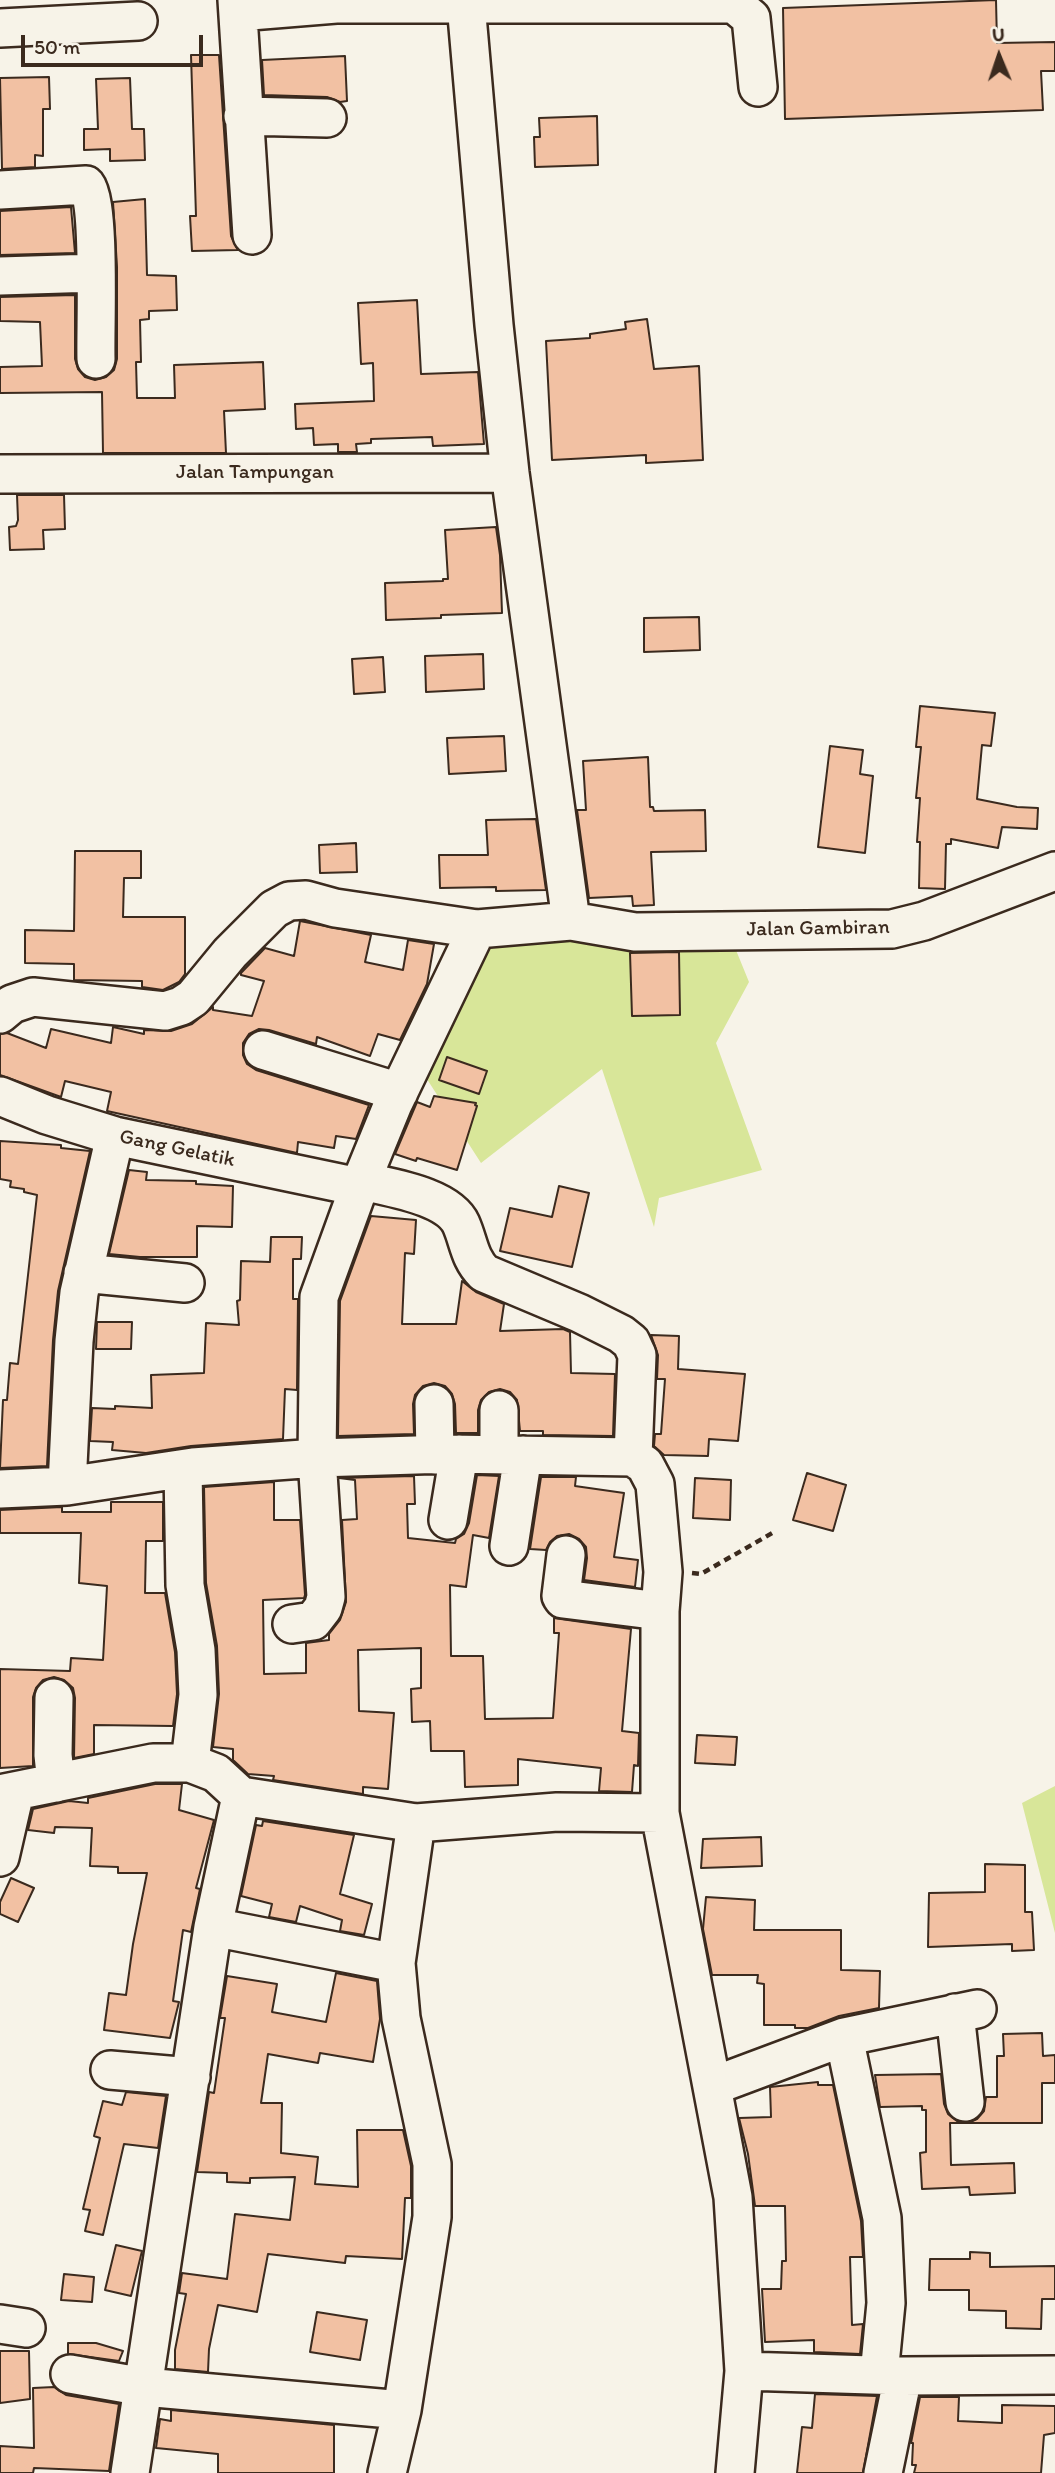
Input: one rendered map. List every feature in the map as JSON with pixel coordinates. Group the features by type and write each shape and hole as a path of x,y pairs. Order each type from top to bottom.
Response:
{"street":[{"path":"252,235 238,6 674,2 734,4 751,18 758,88"},
{"path":"466,5 510,473 571,920"},
{"path":"0,28 138,21"},
{"path":"243,116 327,118"},
{"path":"0,190 86,185 91,192 95,217 96,359"},
{"path":"0,276 95,273"},
{"name":"Jalan Tampungan","path":"0,474 510,473"},
{"name":"Jalan Gambiran","path":"0,1014 12,1004 33,997 164,1011 181,1006 203,988 230,953 274,909 289,901 306,900 335,908 477,929 571,920 635,932 892,929 924,921 1055,871"},
{"path":"292,1624 313,1621 323,1608 326,1597 317,1458 319,1297 361,1184 413,1059 477,929"},
{"path":"263,1050 399,1092"},
{"name":"Gang Gelatik","path":"0,1096 47,1115 116,1136 361,1184 435,1201 453,1211 460,1222 476,1265 484,1273 579,1313 621,1334 631,1342 637,1355 633,1457"},
{"path":"67,1486 74,1341 83,1273 116,1136"},
{"path":"83,1273 185,1283"},
{"path":"433,1404 447,1454 448,1520"},
{"path":"499,1410 511,1455 509,1546"},
{"path":"0,1489 67,1486 183,1469 317,1458 447,1454 633,1457 646,1465 655,1484 663,1572 660,1611 660,1813 733,2197 744,2371 735,2473"},
{"path":"183,1469 185,1585 196,1650 198,1695 190,1763"},
{"path":"566,1555 561,1596 563,1599 660,1611"},
{"path":"54,1698 53,1755 56,1783"},
{"path":"0,1857 8,1793 153,1763 190,1763 216,1773 241,1796 416,1823 557,1812 660,1813"},
{"path":"131,2473 214,1927 241,1796"},
{"path":"387,2473 402,2410 432,2217 432,2164 401,2018 396,1962 416,1823"},
{"path":"214,1927 396,1962"},
{"path":"713,2086 844,2037 966,2011 965,2102"},
{"path":"844,2037 882,2218 891,2376 883,2473"},
{"path":"110,2070 191,2077"},
{"path":"744,2371 891,2376 1055,2375"},
{"path":"70,2374 144,2387 402,2410"}],"path":[{"path":"663,1572 701,1574 774,1532"}],"green space":[{"path":"729,933 749,982 716,1043 762,1170 659,1198 654,1227 602,1069 481,1163 414,1059 474,938"},
{"path":"1055,1786 1055,1933 1022,1803"}],"building":[{"path":"996,0 997,43 1055,42 1055,71 1041,71 1043,110 785,119 783,8"},
{"path":"191,55 219,55 231,236 238,250 192,251 190,216 196,216"},
{"path":"345,56 347,101 340,102 327,97 264,95 262,60"},
{"path":"49,77 50,109 43,109 43,156 35,155 35,167 2,169 0,78"},
{"path":"130,78 132,129 144,129 145,160 110,161 110,149 84,150 84,129 98,129 96,79"},
{"path":"597,116 598,165 535,167 534,137 540,137 539,118"},
{"path":"145,199 147,275 176,276 177,310 149,311 149,319 140,320 141,362 136,362 137,398 175,398 174,365 263,362 265,409 224,411 226,453 103,453 102,392 0,393 0,367 42,366 40,322 0,321 0,297 75,295 75,359 78,369 85,377 95,380 106,377 114,370 117,359 117,267 113,202"},
{"path":"71,207 75,253 0,255 0,211"},
{"path":"417,300 421,374 478,372 484,444 433,446 432,437 371,439 371,443 356,444 357,452 338,452 338,444 314,445 313,428 296,429 295,404 374,401 373,363 361,364 358,303"},
{"path":"647,319 654,369 699,366 703,460 646,463 646,455 552,460 546,341 590,338 590,334 626,329 625,322"},
{"path":"17,495 64,495 65,529 43,530 44,549 10,550 9,527 16,526 18,520"},
{"path":"496,527 502,613 386,620 385,583 448,579 445,530"},
{"path":"699,617 700,650 644,652 644,618"},
{"path":"483,654 484,689 426,692 425,656"},
{"path":"383,657 385,692 354,694 352,659"},
{"path":"920,706 995,713 991,746 982,745 977,799 1038,808 1037,829 1002,827 998,848 951,839 951,844 946,844 945,889 919,888 920,842 917,842 920,798 916,798 921,747 916,747"},
{"path":"504,736 506,771 449,774 447,738"},
{"path":"830,746 863,750 860,774 873,776 865,853 818,847"},
{"path":"648,757 650,807 653,807 654,811 705,810 706,851 651,852 654,905 633,906 632,896 589,898 577,810 586,810 583,761"},
{"path":"536,819 546,890 440,888 439,855 488,855 486,820"},
{"path":"356,843 357,872 320,873 319,845"},
{"path":"75,851 141,851 141,878 124,878 123,917 185,917 185,974 179,982 163,990 142,987 142,981 74,980 74,964 25,963 25,930 74,931"},
{"path":"300,921 371,935 365,962 403,970 408,940 434,944 427,984 400,1040 378,1034 370,1056 317,1037 316,1044 269,1030 259,1029 249,1034 243,1043 243,1055 247,1064 256,1070 369,1105 356,1139 336,1136 334,1148 298,1142 297,1153 107,1111 111,1092 65,1081 61,1097 0,1075 0,1034 7,1033 46,1048 51,1029 111,1043 113,1027 144,1034 144,1030 171,1031 192,1024 213,1007 213,1010 252,1016 264,981 241,973 265,948 294,956"},
{"path":"679,952 680,1015 632,1016 630,953"},
{"path":"447,1057 487,1071 479,1094 439,1080"},
{"path":"434,1096 476,1103 477,1106 457,1170 395,1154 417,1102 430,1107"},
{"path":"0,1141 61,1145 61,1148 90,1151 58,1291 47,1466 0,1468 3,1400 7,1400 10,1363 18,1364 37,1195 10,1187 11,1181 0,1179"},
{"path":"129,1170 147,1172 146,1180 196,1181 196,1184 233,1186 232,1227 197,1226 197,1257 109,1254"},
{"path":"559,1186 589,1193 572,1267 500,1251 510,1208 552,1217"},
{"path":"371,1216 416,1220 414,1254 405,1253 402,1324 456,1324 462,1281 476,1292 504,1304 500,1331 563,1329 570,1332 571,1373 615,1374 613,1436 543,1435 543,1431 520,1431 517,1400 510,1392 500,1389 489,1392 481,1400 478,1433 456,1433 452,1394 445,1386 434,1383 423,1386 415,1395 414,1434 338,1436 340,1301"},
{"path":"271,1237 302,1237 301,1259 293,1259 293,1299 298,1299 297,1390 285,1389 283,1439 191,1446 146,1453 112,1450 113,1442 90,1441 92,1408 152,1408 151,1375 204,1373 206,1323 239,1325 237,1301 240,1300 241,1261 270,1262"},
{"path":"97,1322 132,1322 131,1349 96,1349"},
{"path":"651,1335 679,1336 678,1369 745,1374 738,1441 709,1439 708,1456 664,1455 654,1446 655,1434 661,1434 665,1379 657,1379 658,1355"},
{"path":"807,1473 846,1485 833,1531 793,1520"},
{"path":"477,1475 499,1476 489,1538 473,1535 466,1587 450,1585 451,1656 483,1656 485,1719 553,1718 559,1633 554,1633 554,1618 631,1629 622,1731 639,1733 638,1766 634,1765 632,1792 599,1791 601,1768 518,1759 518,1785 465,1787 464,1751 431,1751 430,1721 412,1722 411,1689 421,1688 421,1648 358,1650 359,1711 394,1713 388,1789 363,1787 363,1794 273,1780 274,1776 248,1774 233,1760 233,1749 213,1747 219,1694 217,1646 206,1583 204,1487 274,1482 274,1520 300,1520 305,1595 304,1598 263,1600 264,1674 306,1673 306,1643 329,1640 329,1634 340,1620 346,1602 342,1520 357,1519 355,1480 339,1478 414,1476 415,1504 407,1504 408,1538 455,1543 456,1539 464,1534 469,1523"},
{"path":"541,1477 576,1477 575,1486 624,1493 614,1557 638,1560 635,1587 584,1580 586,1547 579,1539 569,1534 557,1536 546,1550 530,1549"},
{"path":"695,1478 731,1480 730,1520 693,1518"},
{"path":"111,1502 163,1502 163,1541 146,1541 145,1593 165,1593 175,1652 177,1694 173,1726 94,1725 94,1754 74,1758 73,1688 64,1680 54,1677 43,1680 33,1697 33,1766 0,1768 0,1669 70,1671 71,1658 103,1660 107,1586 79,1583 81,1533 0,1533 0,1510 62,1507 62,1512 111,1512"},
{"path":"697,1735 737,1737 735,1765 695,1763"},
{"path":"155,1784 182,1784 179,1810 214,1820 196,1888 200,1889 191,1932 183,1930 173,2001 179,2002 170,2038 104,2030 109,1993 126,1995 147,1873 118,1873 118,1867 90,1866 92,1828 55,1827 54,1833 28,1830 33,1809 69,1801 88,1803 88,1798"},
{"path":"263,1821 354,1835 340,1894 372,1904 364,1935 340,1931 342,1920 300,1906 296,1922 269,1917 272,1904 241,1896 256,1825 262,1826"},
{"path":"761,1837 762,1866 701,1868 703,1839"},
{"path":"985,1864 1025,1865 1025,1912 1032,1912 1034,1950 1012,1951 1012,1944 928,1947 929,1893 985,1892"},
{"path":"11,1878 34,1888 18,1922 0,1914 0,1902"},
{"path":"706,1897 755,1900 754,1930 841,1930 841,1970 880,1971 879,2008 839,2016 808,2028 795,2028 795,2025 764,2025 764,1984 757,1983 758,1975 712,1975 703,1929"},
{"path":"336,1973 377,1981 380,2019 373,2062 320,2053 318,2063 268,2054 261,2103 282,2103 281,2153 318,2157 315,2184 358,2187 357,2130 403,2130 411,2166 411,2198 405,2198 402,2259 346,2256 345,2263 268,2254 257,2312 218,2305 209,2349 208,2372 175,2369 175,2350 186,2294 179,2293 182,2273 227,2279 235,2214 290,2220 295,2177 250,2178 250,2183 227,2182 227,2173 197,2172 209,2092 214,2093 225,2018 220,2018 227,1976 277,1984 272,2012 326,2022"},
{"path":"1042,2033 1043,2056 1055,2055 1055,2083 1042,2083 1042,2123 968,2123 977,2119 984,2111 986,2097 997,2097 997,2056 1004,2056 1003,2034"},
{"path":"941,2074 944,2104 948,2114 957,2121 968,2123 950,2123 951,2165 1014,2163 1015,2193 970,2195 969,2187 922,2189 920,2153 926,2152 926,2110 922,2110 922,2106 880,2107 875,2075"},
{"path":"818,2082 818,2085 833,2085 861,2221 863,2257 850,2257 852,2325 863,2324 860,2354 814,2352 814,2340 765,2342 762,2289 781,2289 782,2261 786,2261 785,2206 755,2206 748,2154 739,2118 771,2117 770,2087"},
{"path":"126,2092 166,2096 158,2148 124,2144 103,2235 85,2231 90,2210 83,2209 100,2138 94,2136 103,2101 122,2105"},
{"path":"116,2245 142,2251 131,2296 105,2290"},
{"path":"970,2252 990,2253 990,2267 1055,2266 1055,2299 1042,2299 1041,2329 1006,2328 1006,2311 969,2310 969,2290 929,2290 930,2259 970,2259"},
{"path":"64,2274 94,2277 92,2302 61,2300"},
{"path":"317,2312 367,2320 360,2360 310,2352"},
{"path":"68,2343 96,2343 123,2351 119,2361 68,2354"},
{"path":"0,2351 29,2351 30,2399 0,2403"},
{"path":"54,2387 66,2395 119,2404 109,2471 34,2468 33,2473 0,2473 0,2446 34,2448 33,2388"},
{"path":"815,2394 877,2396 863,2473 797,2473 802,2427 812,2428"},
{"path":"920,2397 959,2397 958,2421 1002,2423 1002,2405 1055,2406 1055,2433 1044,2435 1041,2473 914,2473 916,2465 912,2465 911,2443"},
{"path":"171,2410 334,2425 334,2473 218,2473 218,2454 156,2448 160,2419 171,2421"}]}
